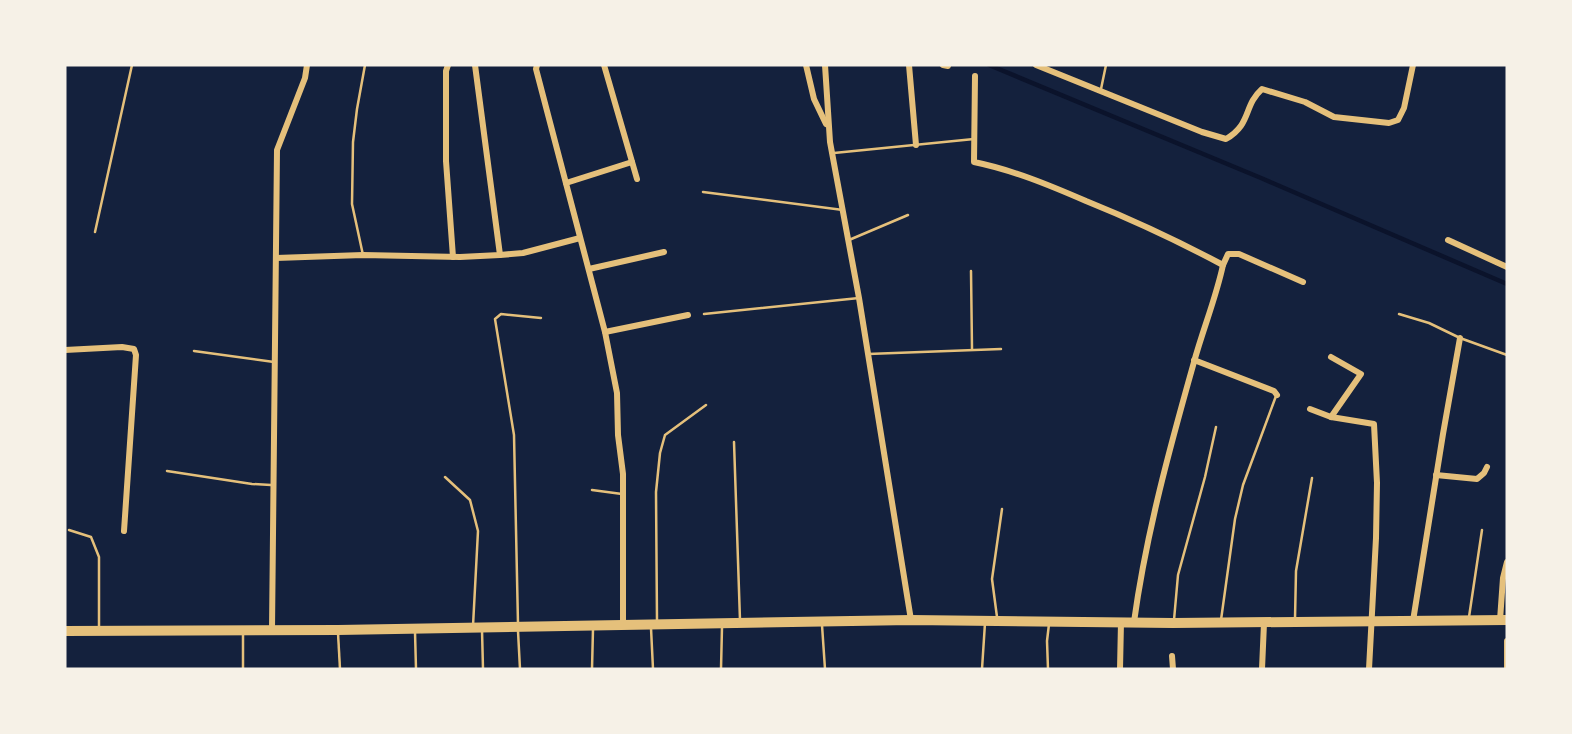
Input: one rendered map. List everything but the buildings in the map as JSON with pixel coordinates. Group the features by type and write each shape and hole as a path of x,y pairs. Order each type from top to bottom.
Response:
{"main road":[{"path":"65,631 911,620 1220,623 1504,620"}],"street":[{"path":"272,630 277,150 307,65"},
{"path":"448,65 446,161 453,257"},
{"path":"475,65 500,256"},
{"path":"604,65 637,179"},
{"path":"806,65 814,99 828,129"},
{"path":"825,65 828,129 859,298 911,620"},
{"path":"909,65 916,145"},
{"path":"1036,65 1202,132 1226,139 1237,132 1254,96 1262,89 1305,102 1334,117 1389,123 1398,120 1404,108 1413,65"},
{"path":"537,67 605,332 617,393 622,494 623,625"},
{"path":"975,76 974,162 1001,168 1143,224 1223,265"},
{"path":"566,183 632,162"},
{"path":"276,258 363,255 500,256 523,253 580,237"},
{"path":"1448,240 1507,267"},
{"path":"589,269 664,252"},
{"path":"1134,622 1140,579 1162,483 1194,360 1228,254 1240,254 1303,282"},
{"path":"605,332 688,315"},
{"path":"1413,621 1460,338"},
{"path":"65,351 122,347 134,349 136,355 124,531"},
{"path":"1331,357 1361,374 1331,416"},
{"path":"1194,360 1274,391 1277,395"},
{"path":"1310,409 1374,425 1377,524 1369,669"},
{"path":"1436,475 1477,479 1487,467"},
{"path":"1504,620 1503,578 1507,562"},
{"path":"1120,669 1121,622"},
{"path":"1262,669 1264,622"},
{"path":"1507,641 1507,669"},
{"path":"1172,656 1173,669"}],"lane":[{"path":"95,232 132,65"},
{"path":"363,255 352,204 357,109 365,65"},
{"path":"1100,92 1106,65"},
{"path":"832,153 974,139"},
{"path":"703,192 843,210"},
{"path":"849,240 908,215"},
{"path":"971,271 972,349"},
{"path":"704,314 859,298"},
{"path":"520,669 514,435 495,319 501,314 541,318"},
{"path":"1399,314 1429,323 1460,338 1507,355"},
{"path":"868,354 1001,349"},
{"path":"194,351 274,362"},
{"path":"1220,623 1230,546 1243,485 1277,395"},
{"path":"653,669 656,492 660,453 665,435 706,405"},
{"path":"1173,623 1178,575 1216,427"},
{"path":"734,442 740,623"},
{"path":"167,471 273,485"},
{"path":"445,477 470,500 478,531 477,627 483,669"},
{"path":"1295,622 1296,572 1312,478"},
{"path":"592,490 622,494"},
{"path":"998,620 992,579 1002,509"},
{"path":"69,530 91,537 99,557 99,631"},
{"path":"1469,621 1482,530"},
{"path":"982,669 985,620"},
{"path":"1048,669 1049,621"},
{"path":"822,622 825,669"},
{"path":"721,669 722,623"},
{"path":"592,669 593,625"},
{"path":"414,628 416,669"},
{"path":"338,629 340,669"},
{"path":"243,630 243,669"}],"waterway":[{"path":"989,65 1507,284"}]}
